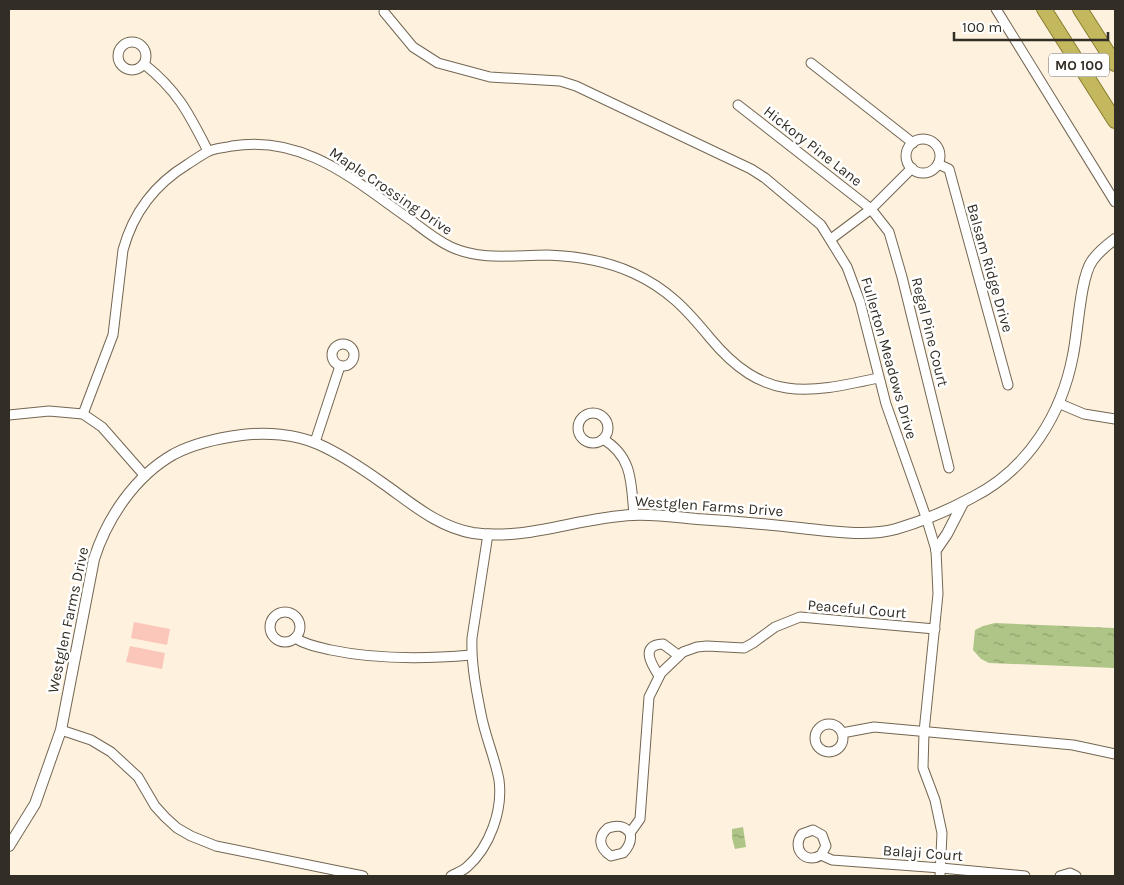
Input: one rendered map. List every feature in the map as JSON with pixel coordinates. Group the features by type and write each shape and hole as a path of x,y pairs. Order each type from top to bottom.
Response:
{"highway":[{"name":"MO 100","path":"1044,9 1115,121"},
{"name":"MO 100","path":"1080,9 1115,64"}],"street":[{"path":"996,9 1115,202"},
{"name":"Fullerton Meadows Drive","path":"384,12 413,47 438,63 490,77 560,81 576,86 751,169 766,178 821,225 831,240 847,267 860,302 878,378 936,550 938,594 924,732 923,768 935,800 942,833 940,872"},
{"path":"811,63 913,142"},
{"path":"144,64 172,90 186,108 208,151"},
{"name":"Hickory Pine Lane","path":"738,105 871,209"},
{"path":"924,139 934,143 940,153 938,164 931,171 925,173 919,173 912,168 906,158 913,142 924,139"},
{"name":"Maple Crossing Drive","path":"82,414 113,335 118,308 119,277 123,250 133,222 141,208 161,183 178,169 208,151 247,144 292,148 309,154 335,167 437,240 473,255 579,257 634,273 672,296 690,313 728,358 746,372 768,384 788,389 829,389 878,378"},
{"name":"Balsam Ridge Drive","path":"938,164 949,169 1008,385"},
{"path":"831,240 871,209 912,168"},
{"name":"Regal Pine Court","path":"871,209 889,232 902,277 949,468"},
{"name":"Westglen Farms Drive","path":"9,846 38,797 62,730 98,546 120,504 145,476 173,455 191,446 230,437 270,434 315,442 338,454 384,484 411,505 440,521 471,532 488,534 516,534 634,515 859,532 894,529 962,503 999,482 1017,466 1034,446 1058,403 1073,357 1084,280 1090,263 1100,251 1115,239"},
{"path":"315,442 340,366"},
{"path":"1058,403 1084,414 1115,419"},
{"path":"9,415 49,411 82,414 102,427 145,476"},
{"path":"603,439 615,446 627,463 634,515"},
{"path":"936,550 947,534 962,503"},
{"path":"451,876 467,867 487,842 493,826 500,792 481,715 471,655 488,534"},
{"name":"Peaceful Court","path":"630,833 640,819 641,814 649,697 659,676 678,655 686,650 697,647 744,648 753,644 775,627 800,617 935,629"},
{"path":"295,638 304,644 364,656 432,658 471,655"},
{"path":"659,676 649,660 651,649 654,646 663,644 678,655"},
{"path":"842,733 874,728 1073,745 1115,754"},
{"path":"62,730 90,740 111,752 138,778 155,806 165,817 177,828 191,836 216,846 363,876"},
{"name":"Balaji Court","path":"821,855 832,860 940,872 1025,876"},
{"path":"1060,876 1070,873 1076,876"}],"shaded area":[{"path":"134,622 170,629 167,645 131,638"},
{"path":"130,646 165,653 162,669 126,662"}],"water":[{"path":"995,623 1115,628 1115,668 989,663 981,659 973,650 975,630"},
{"path":"743,827 746,847 735,849 732,829"}]}
